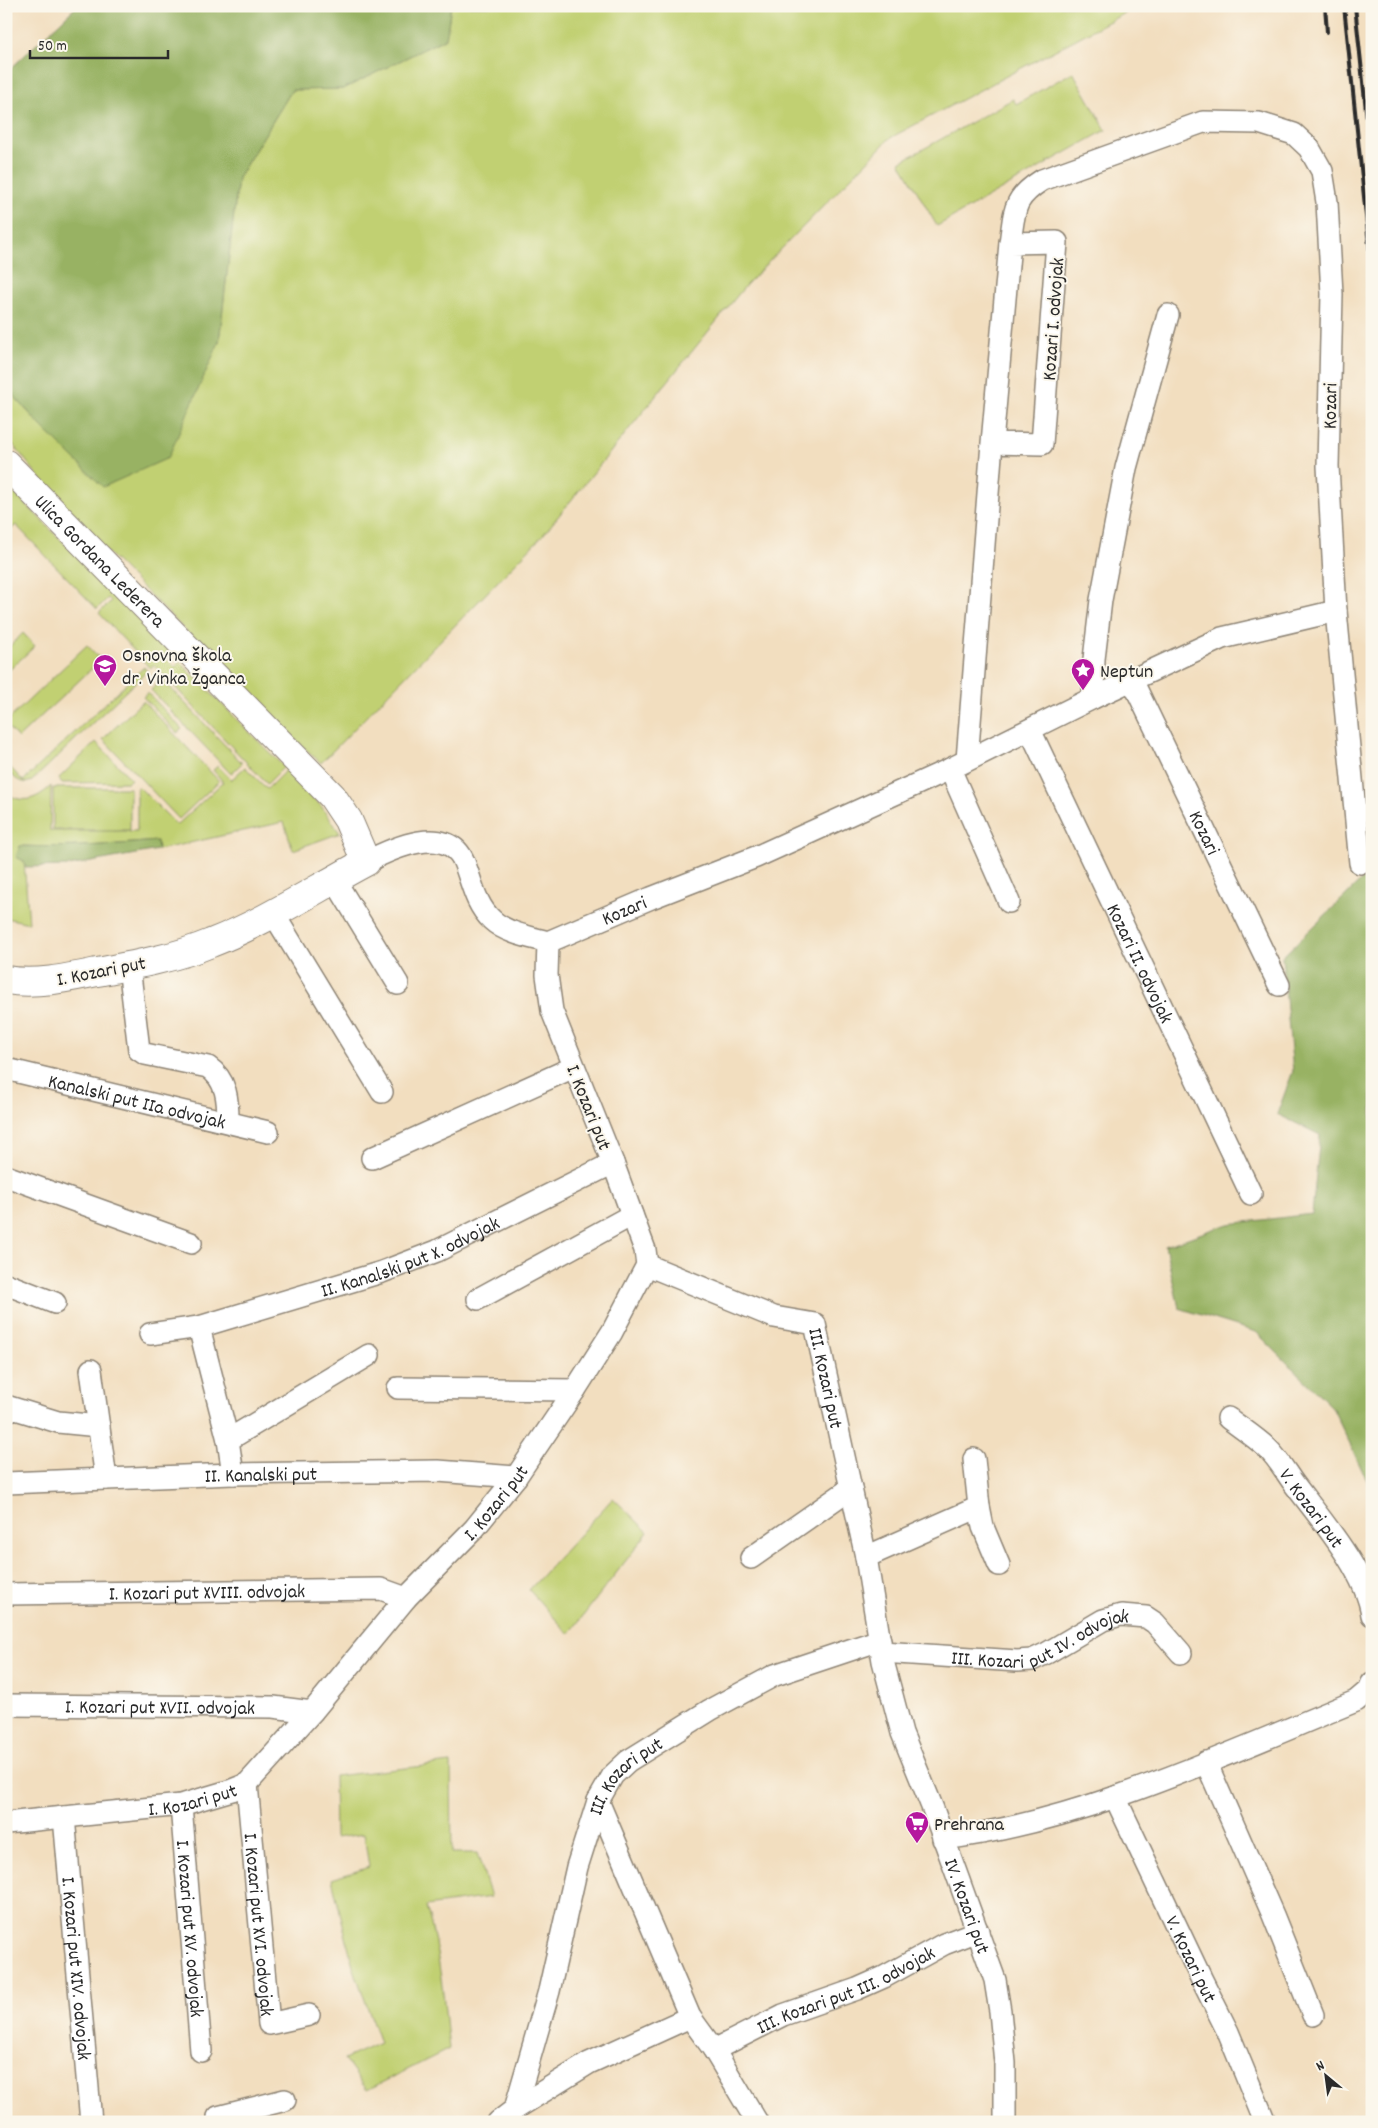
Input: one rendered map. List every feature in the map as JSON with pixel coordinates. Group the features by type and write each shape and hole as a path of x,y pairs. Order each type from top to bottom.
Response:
{"street":[{"name":"Kozari","path":"1010,243 1018,201 1028,190 1042,180 1203,122 1259,123 1294,134 1309,148 1322,171 1327,202 1332,294 1328,466 1336,611 1360,862"},
{"name":"Kozari I. odvojak","path":"992,443 1042,444 1057,242 1010,243"},
{"path":"1009,902 959,764 992,443 1010,243"},
{"path":"1094,698 1094,659 1101,600 1126,468 1168,315"},
{"name":"Ulica Gordana Lederera","path":"6,464 332,796 348,820 366,862"},
{"name":"Kozari","path":"548,942 651,898 756,857 959,764 1222,638 1336,611"},
{"name":"Kozari","path":"1132,680 1279,985"},
{"name":"Kozari II. odvojak","path":"1030,730 1251,1194"},
{"path":"382,1092 273,913 397,847 421,841 443,843 455,849 463,859 478,903 492,920 516,933 548,942"},
{"path":"334,879 398,984"},
{"name":"I. Kozari put","path":"6,980 36,981 66,978 129,966 194,949 227,936 273,913"},
{"name":"I. Kozari put","path":"6,1823 182,1805 248,1784 312,1712 406,1598 474,1529 516,1477 576,1390 612,1332 647,1265 632,1215 552,1011 547,974 548,942"},
{"path":"129,966 139,1050 146,1054 208,1067 215,1072 227,1094 228,1121"},
{"path":"372,1158 574,1067"},
{"name":"Kanalski put IIa odvojak","path":"6,1069 268,1132"},
{"name":"II. Kanalski put X. odvojak","path":"150,1334 198,1327 382,1272 436,1252 612,1163"},
{"path":"6,1176 191,1243"},
{"path":"478,1299 632,1215"},
{"name":"III. Kozari put","path":"506,2116 549,1991 577,1867 598,1801 613,1775 628,1761 710,1710 775,1674 881,1646 866,1557 815,1324 774,1317 647,1265"},
{"path":"6,1284 55,1304"},
{"path":"198,1327 228,1440 233,1474"},
{"path":"228,1440 369,1355"},
{"path":"91,1370 106,1479"},
{"path":"398,1388 576,1390"},
{"path":"6,1406 50,1420 99,1426"},
{"name":"V. Kozari put","path":"1228,1418 1268,1449 1330,1532 1360,1580 1372,1615"},
{"path":"974,1459 983,1527 999,1565"},
{"name":"II. Kanalski put","path":"6,1483 233,1474 438,1471 516,1477"},
{"path":"751,1558 851,1488"},
{"path":"866,1557 979,1507"},
{"name":"I. Kozari put XVIII. odvojak","path":"6,1594 382,1589 406,1598"},
{"name":"III. Kozari put IV. odvojak","path":"881,1646 1017,1661 1032,1660 1103,1620 1121,1615 1146,1617 1155,1623 1181,1653"},
{"name":"IV. Kozari put","path":"881,1646 902,1733 944,1839 995,1980 1005,2064 1005,2122"},
{"path":"944,1839 1027,1824 1115,1797 1356,1701 1369,1690 1372,1683"},
{"name":"I. Kozari put XVII. odvojak","path":"6,1705 272,1707 312,1712"},
{"path":"1206,1762 1273,1915 1313,2015"},
{"name":"I. Kozari put XVI. odvojak","path":"248,1784 269,2024 309,2015"},
{"name":"V. Kozari put","path":"1115,1797 1200,1978 1228,2032 1265,2122"},
{"path":"598,1801 690,2017 714,2050 758,2122"},
{"name":"I. Kozari put XV. odvojak","path":"182,1805 201,2051"},
{"name":"I. Kozari put XIV. odvojak","path":"64,1817 91,2122"},
{"name":"III. Kozari put III. odvojak","path":"714,2050 783,2015 858,1989 944,1944 978,1931"},
{"path":"506,2116 589,2063 690,2017"},
{"path":"219,2122 218,2117 285,2100"}],"green space":[{"path":"77,6 451,6 446,38 343,89 292,90 238,178 219,342 168,458 103,487 39,424 6,387 6,73"},
{"path":"451,6 1138,6 890,138 746,285 543,535 321,763 288,733 69,514 6,436 6,387 39,424 219,342 238,178 292,90 343,89 446,38"},
{"path":"1073,72 1106,130 1049,162 1047,161 1048,163 937,226 900,162 1013,99 1016,104"},
{"path":"6,484 169,650 164,656 175,667 180,662 284,767 267,784 154,665 150,668 99,613 111,601 108,598 97,609 16,525 6,534"},
{"path":"23,633 35,646 6,673 6,650"},
{"path":"87,645 101,660 18,738 6,725 6,722"},
{"path":"144,667 147,671 32,781 21,782 6,769 6,763 23,781"},
{"path":"162,679 242,763 231,774 151,690"},
{"path":"148,693 182,729 177,733 143,697"},
{"path":"143,701 219,781 179,819 103,739"},
{"path":"96,742 131,779 128,782 61,783 59,778"},
{"path":"218,766 231,780 245,767 267,789 286,770 321,806 340,833 293,850 284,822 158,850 157,841 88,846 20,846 24,861 29,923 6,918 6,793 18,799 30,799 51,786 50,831 137,831 137,787 177,825 223,782 213,770"},
{"path":"53,788 130,788 130,830 53,830"},
{"path":"157,841 158,850 69,866 25,867 24,861 16,857 20,846 88,846"},
{"path":"1372,870 1372,1491 1332,1407 1256,1332 1179,1308 1165,1246 1228,1224 1312,1214 1320,1135 1277,1114 1293,1071 1282,957"},
{"path":"613,1498 648,1532 569,1634 529,1590"},
{"path":"451,1763 452,1853 477,1853 491,1897 426,1906 438,1959 449,2049 367,2090 344,2059 380,2043 353,1966 332,1879 369,1867 364,1834 335,1838 334,1776"}],"railway":[{"path":"1325,6 1327,32"},
{"path":"1344,6 1372,273"},
{"path":"1355,6 1372,167"}],"place":[{"name":"Osnovna škola dr. Vinka Žganca","path":"105,687"},
{"name":"Neptun","path":"1083,691"},
{"name":"Prehrana","path":"917,1844"}]}
